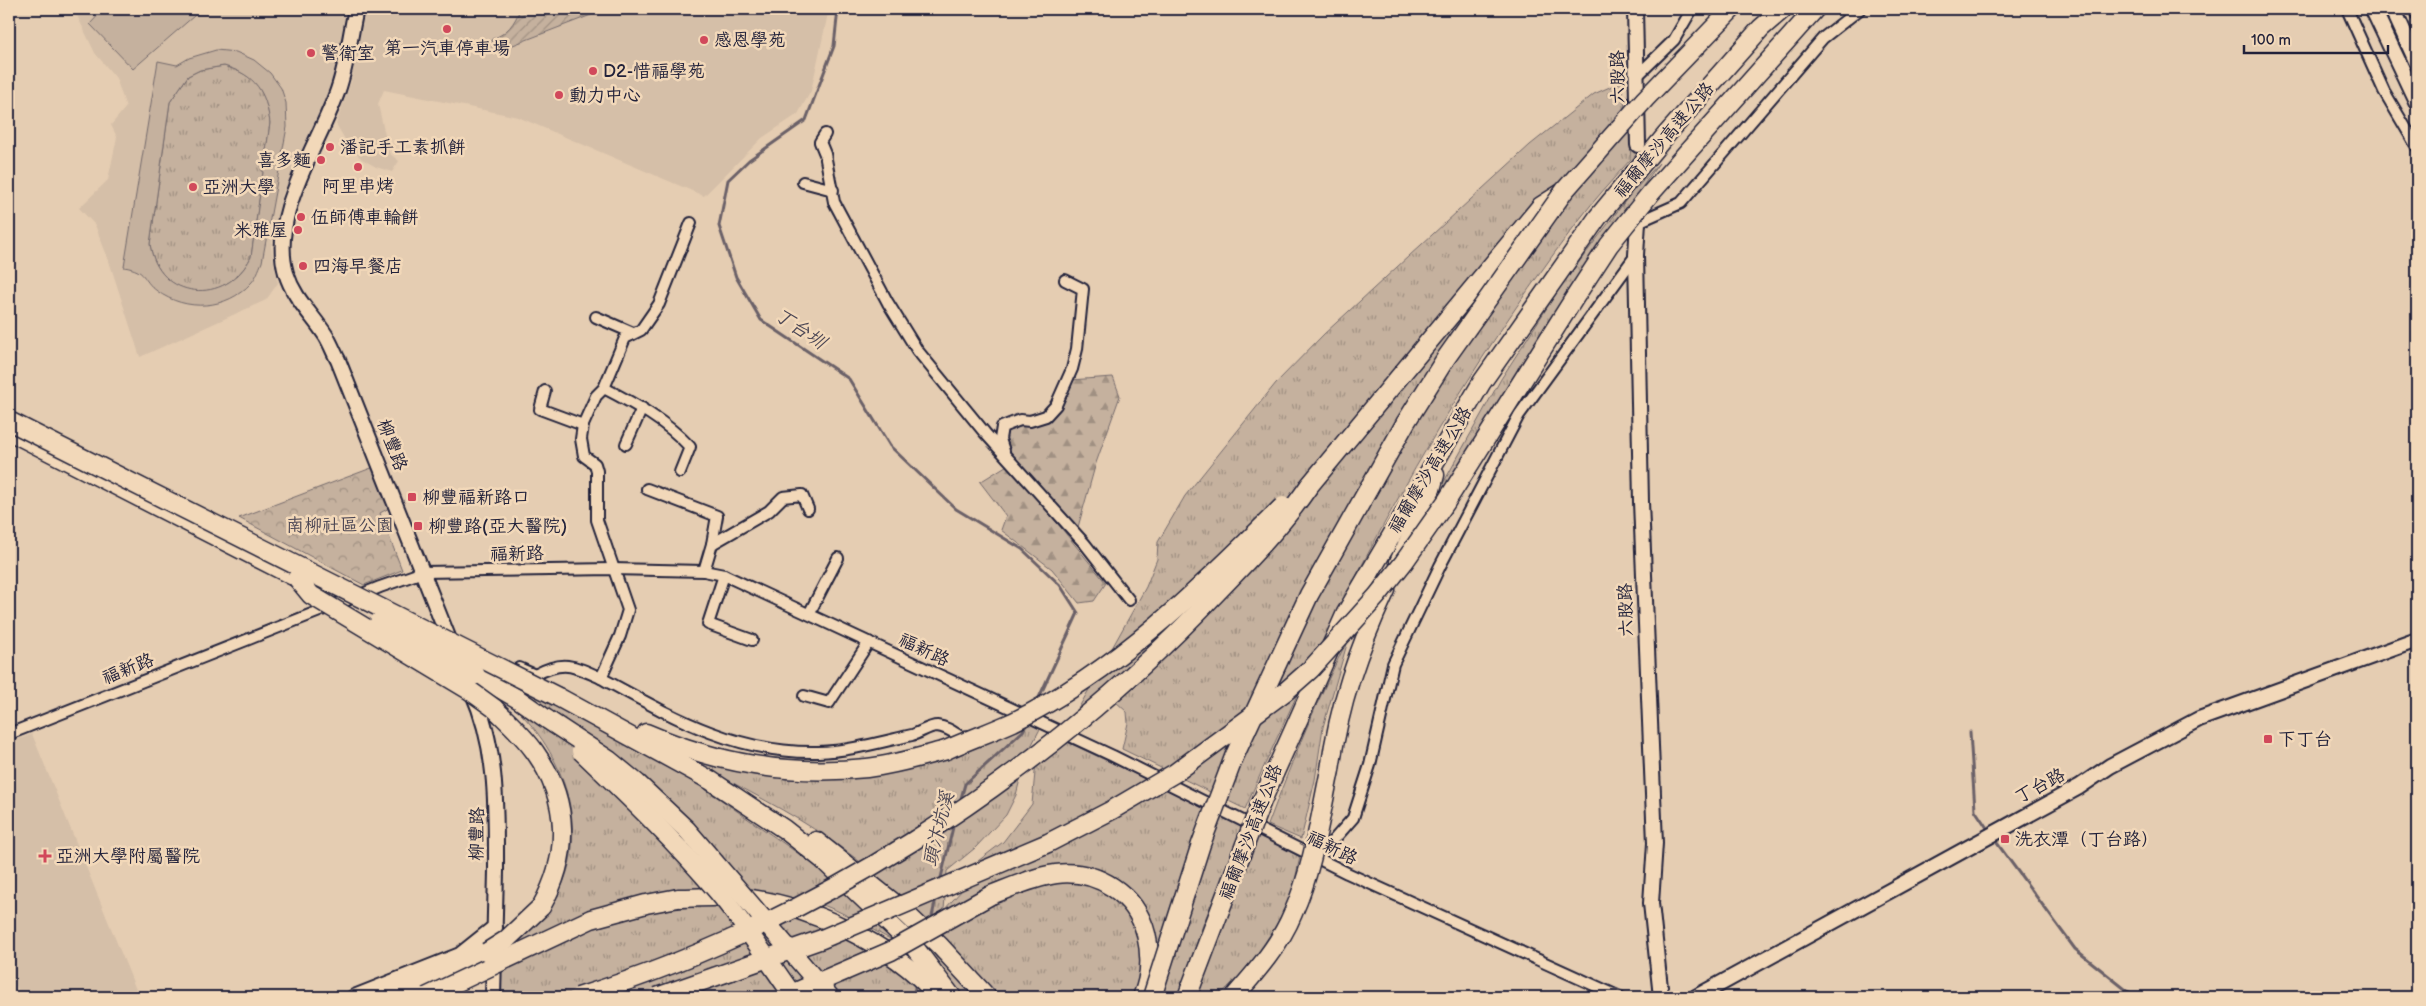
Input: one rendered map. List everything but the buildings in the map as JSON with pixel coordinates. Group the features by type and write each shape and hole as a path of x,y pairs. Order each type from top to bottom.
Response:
{"highway":[{"name":"福爾摩沙高速公路","path":"1152,997 1201,844 1234,757 1309,595 1406,422 1446,358 1565,190 1645,99 1732,9"},
{"name":"福爾摩沙高速公路","path":"1187,997 1261,803 1346,613 1482,382 1598,217 1666,135 1754,35 1783,9"},
{"path":"657,997 822,939 1048,843 1112,810 1175,773 1286,691 1311,669 1377,596 1418,543 1580,290 1610,246 1650,194 1815,9"},
{"path":"578,997 661,968 739,934 826,892 886,858 1006,779 1073,728 1164,647 1286,520 1310,486 1541,206 1565,190"},
{"path":"9,421 558,697 710,780 762,805 804,832 858,872 928,934 987,997"},
{"path":"9,431 297,578 476,675 518,699 609,760 664,807 830,997"},
{"path":"1234,997 1275,946 1293,914 1307,872 1330,770 1336,726 1362,640 1428,500 1444,446"},
{"path":"558,697 677,746 725,761 774,769 868,768 946,750 1013,722 1074,685 1123,652 1207,581 1290,499 1310,486"},
{"path":"297,578 311,594 469,690 494,708 536,753 553,787 561,814 563,834 558,872 541,907 506,940 487,952 394,997"},
{"path":"548,720 657,824 718,892 794,997"},
{"path":"710,780 784,829 822,859 922,957 952,997"},
{"path":"784,997 891,951 991,895 1039,878 1057,874 1077,874 1100,879 1118,890 1132,904 1143,922 1148,945 1149,980 1142,997"},
{"path":"426,997 592,919 646,904 678,898 731,897 773,903 835,923 859,935 917,978 939,997"}],"main road":[{"path":"2373,9 2417,102"},
{"path":"2393,9 2417,62"}],"street":[{"name":"柳豐路","path":"356,9 338,90 293,194 282,235 282,257 291,288 300,303 327,337 338,360 448,636 481,711 491,755 497,797 493,997"},
{"name":"六股路","path":"1635,9 1638,145"},
{"path":"1637,76 1674,40 1692,9"},
{"path":"1638,222 1681,203 1823,38 1860,9"},
{"path":"2348,9 2384,91 2417,147"},
{"path":"2414,9 2417,15"},
{"path":"825,134 820,142 825,154 834,202 888,303 917,350 946,387 1085,544 1128,600"},
{"path":"803,182 832,190"},
{"path":"601,678 620,636 628,610 612,569 598,520 597,471 595,464 584,456 581,439 583,424 596,396 604,388 625,338 641,330 659,304 691,222"},
{"name":"六股路","path":"1638,222 1636,255 1641,502 1655,843 1651,903 1661,997"},
{"path":"1317,858 1353,818 1370,765 1393,664 1440,566 1519,415 1636,255"},
{"path":"1004,453 1000,439 1002,427 1020,420 1030,421 1046,416 1056,405 1072,369 1077,349 1083,289 1065,280"},
{"path":"596,317 633,333"},
{"path":"604,388 642,408 680,436 690,446 680,472"},
{"path":"545,391 540,409 583,424"},
{"path":"626,444 642,408"},
{"path":"647,489 716,516 712,544 704,571"},
{"path":"712,544 769,511 783,497 802,495 808,509"},
{"path":"809,614 838,558"},
{"name":"福新路","path":"9,734 380,587 423,572 612,569 704,571 724,575 809,614 1113,756 1317,858 1620,997"},
{"path":"724,575 708,624 752,640"},
{"path":"448,636 535,675 552,666 576,666 685,724 760,748 818,752 858,747 916,734 935,726 947,728 961,737 977,734 1025,716"},
{"name":"丁台路","path":"1696,997 2079,787 2110,766 2199,719 2417,640"},
{"path":"804,696 829,703 869,642"},
{"path":"354,997 460,956 495,927"}],"shaded area":[{"name":"亞洲大學","path":"74,9 349,9 339,60 326,103 282,195 271,246 278,283 266,300 140,357 109,261 95,225 79,208 108,180 117,137 111,125 126,107 116,78 95,53"},
{"path":"365,9 829,9 811,91 798,114 762,138 704,196 518,117 384,90 378,104 389,153 399,161 392,172 376,167 362,159 350,148 336,124 351,82"},
{"name":"亞洲大學附屬醫院","path":"32,734 139,997 21,997 9,969 9,743"}],"green space":[{"path":"101,9 202,9 133,69 90,24 102,11"},
{"path":"520,9 604,10 513,45 492,47 492,39 510,27"},
{"path":"216,50 236,52 254,60 270,73 281,88 286,103 287,127 262,262 253,281 241,292 230,299 206,305 193,305 168,298 152,287 141,273 124,267 158,61 177,65 189,58","holes":["224,66 244,74 258,86 266,102 270,123 251,257 240,273 226,284 211,289 194,290 179,286 166,277 156,263 150,244 170,102 188,76 200,70"]},
{"path":"224,66 244,74 258,86 266,102 270,123 251,257 240,273 226,284 210,290 194,291 179,286 166,277 156,263 150,244 170,102 188,76 200,70"},
{"path":"1621,82 1631,159 1585,212 1529,288 1437,431 1395,504 1316,655 1245,809 1122,749 1128,723 1127,712 1104,691 1072,720 1146,587 1157,559 1158,542 1185,496 1276,383 1324,334 1530,145 1594,94"},
{"path":"1659,163 1581,275 1423,527 1440,489 1501,379 1561,286 1626,200"},
{"path":"1113,377 1120,396 1096,463 1078,527 1008,452 1003,438 1009,428 1036,425 1050,418 1055,412 1070,380"},
{"path":"1009,464 1106,583 1094,601 1079,603 1052,569 1001,530 1006,516 980,482"},
{"name":"南柳社區公園","path":"374,467 391,507 380,513 402,570 364,585 239,518"},
{"path":"1349,637 1323,727 1315,780 1301,839 1268,825 1306,730"},
{"path":"463,646 535,680 530,693 641,751 721,799 832,879 879,923 892,940 826,906 795,898 753,894 647,897 651,912 694,907 737,906 765,909 792,916 836,933 874,953 931,997 500,997 501,969 499,951 550,906 563,883 571,858 573,833 570,807 563,781 553,757 539,735 522,715 512,706 474,685"},
{"path":"1022,721 1041,727 1026,756 1016,795 1006,815 975,848 947,871 944,910 962,890 978,861 1003,842 1032,804 1036,762 1048,733 1235,821 1300,857 1291,894 1278,922 1249,964 1217,997 1196,997 1243,870 1234,850 1204,922 1178,997 963,997 922,946 844,871 909,909 884,883 857,860 798,819 672,751 847,775"}],"waterway":[{"name":"丁台圳","path":"838,9 834,46 806,120 749,160 728,180 719,226 736,277 761,320 849,379 890,446 956,509 1022,549 1060,585 1078,613 1037,702"},
{"name":"頭汴坑溪","path":"960,802 965,784 1023,731 1027,723"},
{"path":"1970,732 1975,810 1989,831"},
{"name":"頭汴坑溪","path":"940,882 954,823"},
{"path":"1994,839 2075,949 2135,997"},
{"name":"頭汴坑溪","path":"931,921 936,898"},
{"name":"頭汴坑溪","path":"913,997 916,983"}],"tunnel":[{"path":"1638,145 1638,212"}],"place":[{"name":"第一汽車停車場","path":"447,29"},
{"name":"感恩學苑","path":"704,40"},
{"name":"警衛室","path":"311,53"},
{"name":"D2-惜福學苑","path":"593,71"},
{"name":"動力中心","path":"559,95"},
{"name":"潘記手工素抓餅","path":"330,147"},
{"name":"喜多麵","path":"321,160"},
{"name":"阿里串烤","path":"358,167"},
{"name":"亞洲大學","path":"193,187"},
{"name":"伍師傅車輪餅","path":"301,217"},
{"name":"米雅屋","path":"298,230"},
{"name":"四海早餐店","path":"303,266"},
{"name":"柳豐福新路口","path":"412,497"},
{"name":"柳豐路(亞大醫院)","path":"418,526"},
{"name":"下丁台","path":"2268,739"},
{"name":"洗衣潭（丁台路）","path":"2005,839"},
{"name":"亞洲大學附屬醫院","path":"45,856"}]}
